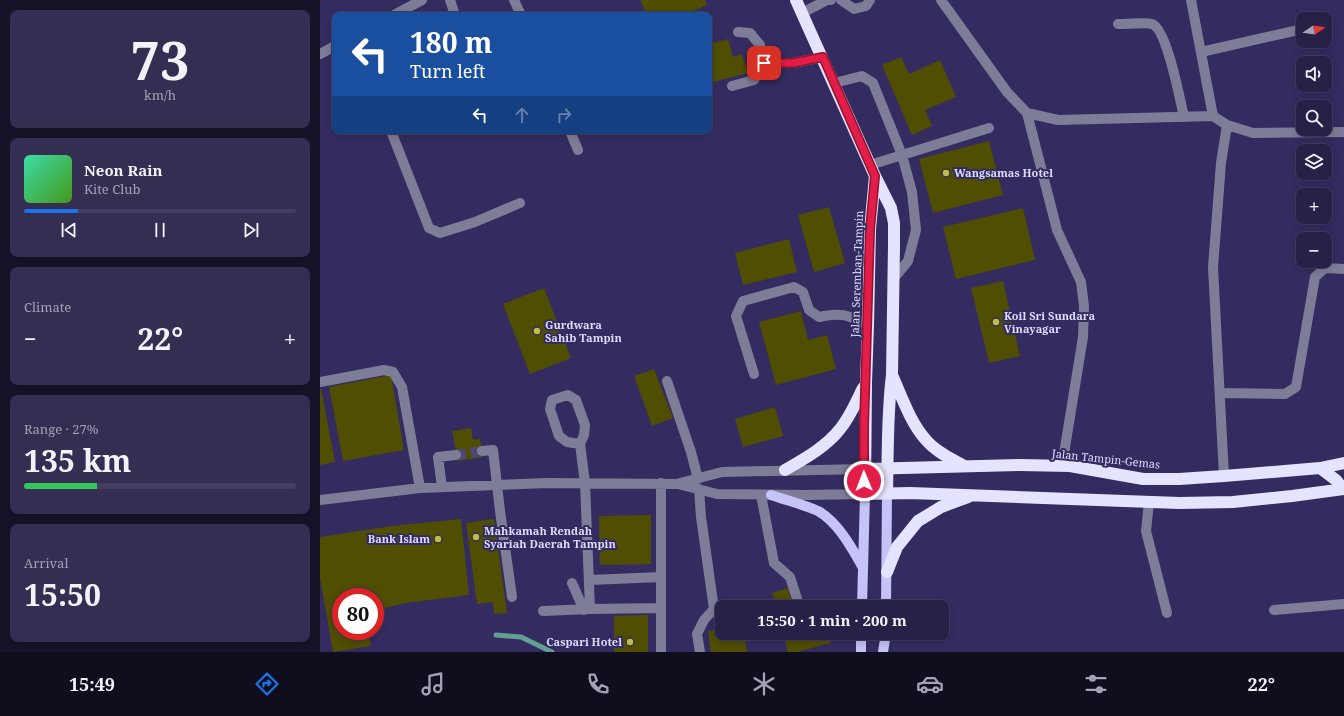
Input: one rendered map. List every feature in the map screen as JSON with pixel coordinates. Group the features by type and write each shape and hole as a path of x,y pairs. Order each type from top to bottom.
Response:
{"highway":[{"name":"Jalan Seremban-Tampin","path":"796,0 823,57 872,171 864,469 865,494"},
{"path":"872,171 890,208 894,223 892,375 890,390 887,493"},
{"path":"892,375 913,421 926,441 940,452 965,466"},
{"path":"785,470 820,447 840,430 851,413 866,383"},
{"name":"Jalan Tampin-Gemas","path":"864,469 1020,465 1070,466 1144,479 1179,479 1320,468 1344,464"},
{"path":"1320,468 1336,480 1344,490"},
{"path":"865,494 975,495 1149,502 1233,502 1344,490"},
{"path":"887,572 897,546 918,521 941,506 975,495"}],"main road":[{"path":"886,600 887,493"},
{"path":"862,600 865,494"},
{"path":"766,495 819,511 837,527 862,566"},
{"path":"861,640 861,652"},
{"path":"883,652 885,640"}],"street":[{"path":"400,12 422,0"},
{"path":"450,0 454,12"},
{"path":"514,0 520,12"},
{"path":"802,12 827,0 831,0"},
{"path":"841,0 854,9 866,6 870,0"},
{"path":"941,0 1007,92 1028,113 1057,230 1081,282 1084,306 1083,337 1062,466"},
{"path":"1191,0 1213,116"},
{"path":"1118,24 1152,24 1157,27 1167,48 1184,117"},
{"path":"732,86 754,80 764,63 760,45 750,33 738,32"},
{"path":"1201,52 1296,32"},
{"path":"320,54 332,48"},
{"path":"764,63 793,63 823,57"},
{"path":"834,83 862,76 873,83 902,155 912,192 916,230 908,261 894,278"},
{"path":"1028,113 1058,120 1213,116 1227,125 1253,133 1344,132"},
{"path":"1224,476 1213,267 1221,163 1227,125"},
{"path":"872,171 902,155 989,128"},
{"path":"391,134 429,228 440,233 475,222 520,203"},
{"path":"571,134 578,150"},
{"path":"1220,393 1285,394 1296,387 1315,277 1325,268 1344,269"},
{"path":"754,374 736,316 743,301 794,287 803,292 809,310 819,317 833,314 850,315 868,325"},
{"path":"320,382 384,370 393,372 402,387 420,488"},
{"path":"667,381 691,452 698,479"},
{"path":"580,444 567,442 559,436 550,409 552,400 568,395 576,400 585,426 584,435 580,444 585,483 589,580 587,610"},
{"path":"482,451 493,450 512,598"},
{"path":"442,487 438,457 456,455"},
{"path":"678,484 722,472 864,469"},
{"path":"320,500 420,488 497,484 585,483 678,484 717,494 865,494"},
{"path":"661,483 661,652"},
{"path":"699,489 701,517 717,600"},
{"path":"766,495 774,563 790,577 798,600"},
{"path":"1149,502 1146,531 1167,613"},
{"path":"589,580 661,577"},
{"path":"572,583 587,610"},
{"path":"1274,610 1344,604"},
{"path":"543,610 661,608"},
{"path":"700,652 697,634 704,620 715,611"}],"building":[{"path":"640,0 705,0 707,5 691,12 646,12"},
{"path":"728,39 733,57 742,54 748,73 712,82 712,43"},
{"path":"901,57 909,74 940,60 956,97 925,110 932,126 912,135 882,65"},
{"path":"989,141 1003,195 933,213 919,159"},
{"path":"829,207 845,263 814,272 798,215"},
{"path":"1023,208 1035,260 956,279 943,227"},
{"path":"789,239 797,272 743,285 735,253"},
{"name":"Koil Sri Sundara Vinayagar","path":"1003,281 1020,356 989,363 971,288"},
{"name":"Gurdwara Sahib Tampin","path":"544,288 571,358 530,374 503,304"},
{"path":"801,311 808,340 827,335 836,369 776,385 759,322"},
{"path":"654,369 673,418 652,426 634,376"},
{"path":"391,375 404,450 343,461 329,387"},
{"path":"321,389 335,462 320,465 320,390"},
{"path":"775,407 783,436 743,447 735,419"},
{"path":"471,428 473,440 480,439 483,457 458,461 452,431"},
{"path":"651,515 651,564 600,565 599,516"},
{"path":"461,519 469,595 406,603 384,608 384,588 332,588 332,640 370,640 371,646 333,652 320,578 320,537 392,526"},
{"path":"494,519 507,613 494,614 493,602 477,604 466,523"},
{"path":"788,588 791,600 774,600 772,593"},
{"path":"648,615 648,652 614,652 614,616"},
{"path":"715,630 715,640 745,640 747,652 711,652 708,631"},
{"path":"785,640 830,640 831,643 797,652 788,652"}],"waterway":[{"path":"496,635 521,637 552,652"}],"tunnel":[{"path":"456,455 482,451"}],"place":[{"name":"Wangsamas Hotel","path":"946,173"},
{"name":"Koil Sri Sundara Vinayagar","path":"996,322"},
{"name":"Gurdwara Sahib Tampin","path":"537,331"},
{"name":"Mahkamah Rendah Syariah Daerah Tampin","path":"476,537"},
{"name":"Bank Islam","path":"438,539"},
{"name":"Caspari Hotel","path":"630,642"}],"route":[{"path":"764,63 793,63 823,57 875,176 870,229 864,426 864,481"}]}
